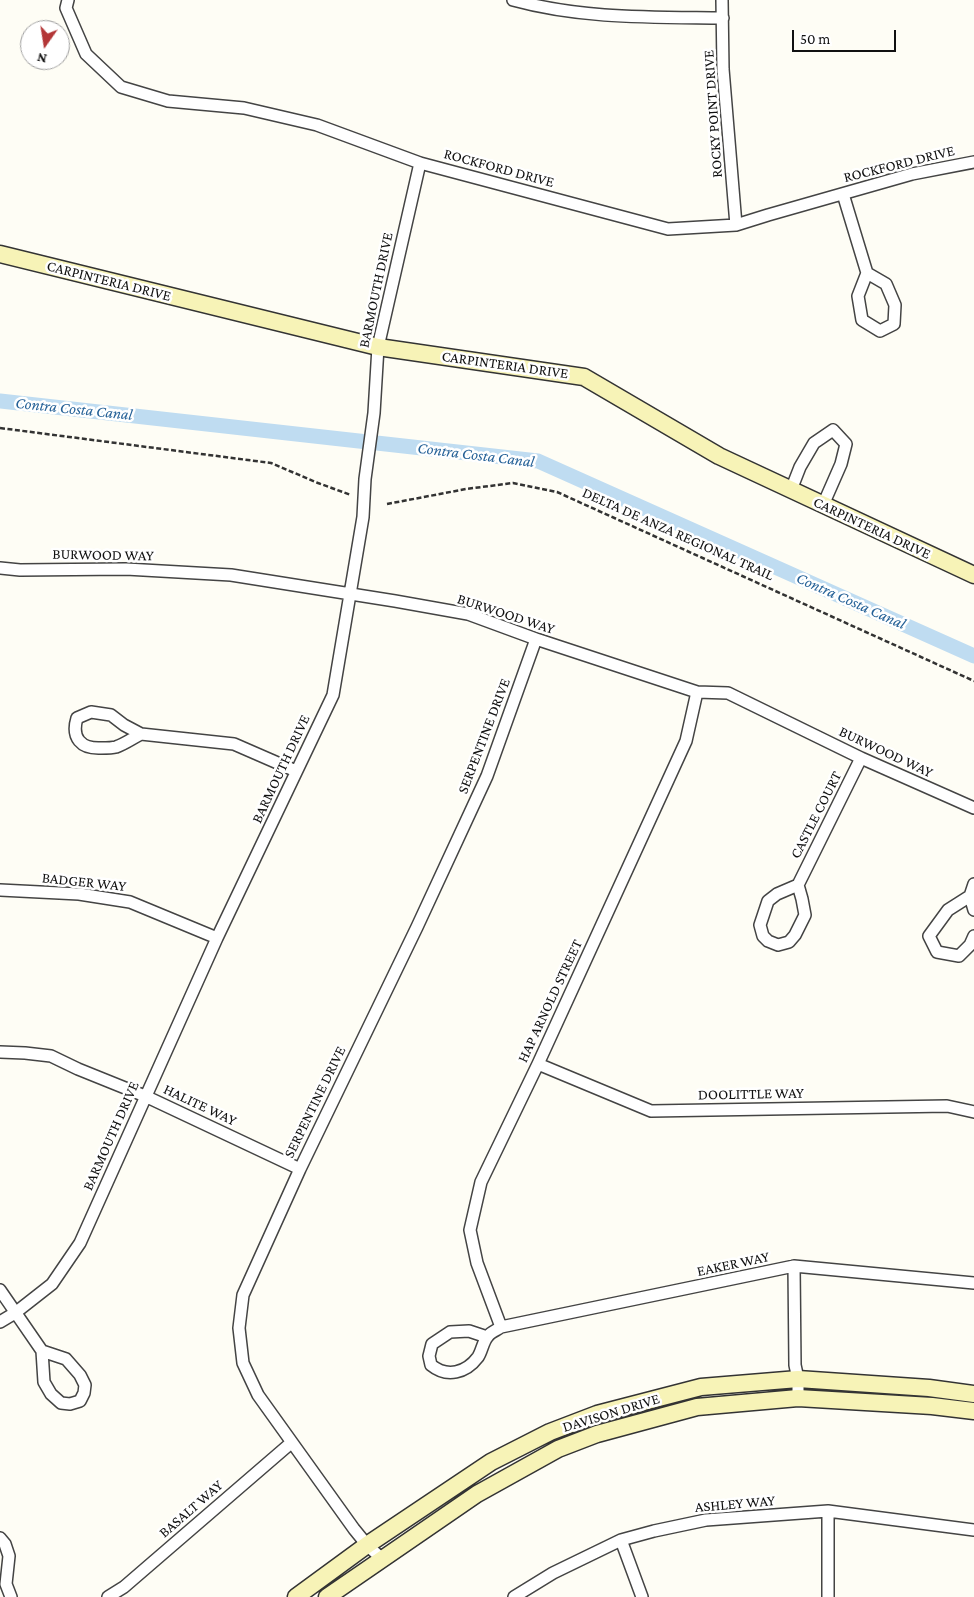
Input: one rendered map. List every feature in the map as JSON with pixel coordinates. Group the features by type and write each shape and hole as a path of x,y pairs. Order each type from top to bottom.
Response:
{"main road":[{"name":"CARPINTERIA DRIVE","path":"0,254 378,347 584,377 719,456 974,575"},
{"name":"DAVISON DRIVE","path":"296,1597 367,1545 491,1462 550,1432 597,1414 700,1387 798,1379 929,1388 974,1394"},
{"name":"DAVISON DRIVE","path":"327,1597 381,1558 477,1494 558,1449 597,1434 696,1407 798,1398 932,1406 974,1411"}],"street":[{"name":"ROCKFORD DRIVE","path":"68,0 66,8 86,54 121,87 168,101 244,108 317,125 420,163 668,228 736,225 912,174 974,162"},
{"path":"514,0 624,17 723,18"},
{"name":"ROCKY POINT DRIVE","path":"722,0 723,69 736,225"},
{"name":"BARMOUTH DRIVE","path":"0,1322 15,1313 52,1284 80,1242 217,938 332,695 364,517 365,479 374,413 378,347 420,163"},
{"path":"843,194 867,273 858,296 862,320 880,331 894,324 894,304 886,284 867,273"},
{"path":"790,490 800,467 814,443 832,430 846,444 841,464 823,505"},
{"name":"BURWOOD WAY","path":"0,568 20,570 126,569 231,575 468,614 536,639 698,692 728,693 861,758 974,808"},
{"name":"SERPENTINE DRIVE","path":"381,1558 367,1545 291,1443 258,1395 243,1363 239,1328 243,1295 300,1169 488,776 536,639"},
{"name":"HAP ARNOLD STREET","path":"501,1327 477,1263 470,1230 481,1182 538,1064 686,741 698,692"},
{"path":"141,734 115,748 92,748 84,746 76,736 74,727 77,718 91,712 112,715 124,725 141,734 234,744 296,771"},
{"name":"CASTLE COURT","path":"798,885 861,758"},
{"path":"798,885 805,915 795,935 789,942 778,945 768,941 763,936 760,925 768,901 777,894 798,885"},
{"name":"BADGER WAY","path":"0,890 79,894 130,902 217,938"},
{"path":"972,890 974,910"},
{"path":"972,890 948,910 929,936 937,952 959,956 970,945 974,936"},
{"name":"HALITE WAY","path":"0,1052 51,1056 78,1069 146,1096 300,1169"},
{"name":"DOOLITTLE WAY","path":"538,1064 651,1111 948,1106 974,1112"},
{"path":"794,1266 795,1365 798,1379 798,1398"},
{"name":"EAKER WAY","path":"501,1327 794,1266 974,1283"},
{"path":"0,1290 42,1351 44,1382 51,1394 61,1403 70,1404 80,1401 85,1385 80,1375 66,1359 42,1351"},
{"path":"487,1337 469,1331 450,1332 432,1344 429,1356 431,1365 438,1372 452,1373 468,1366 478,1356 487,1337 501,1327"},
{"name":"BASALT WAY","path":"108,1597 124,1587 291,1443"},
{"path":"828,1511 828,1597"},
{"name":"ASHLEY WAY","path":"514,1597 553,1573 621,1540 706,1520 828,1511 974,1530"},
{"path":"0,1538 5,1544 8,1556 3,1583 11,1597"},
{"path":"621,1540 642,1597"}],"path":[{"path":"0,428 271,463 351,495"},
{"name":"DELTA DE ANZA REGIONAL TRAIL","path":"387,504 466,489 513,483 557,492 974,681"}],"waterway":[{"name":"Contra Costa Canal","path":"0,401 538,461 974,656"}]}
